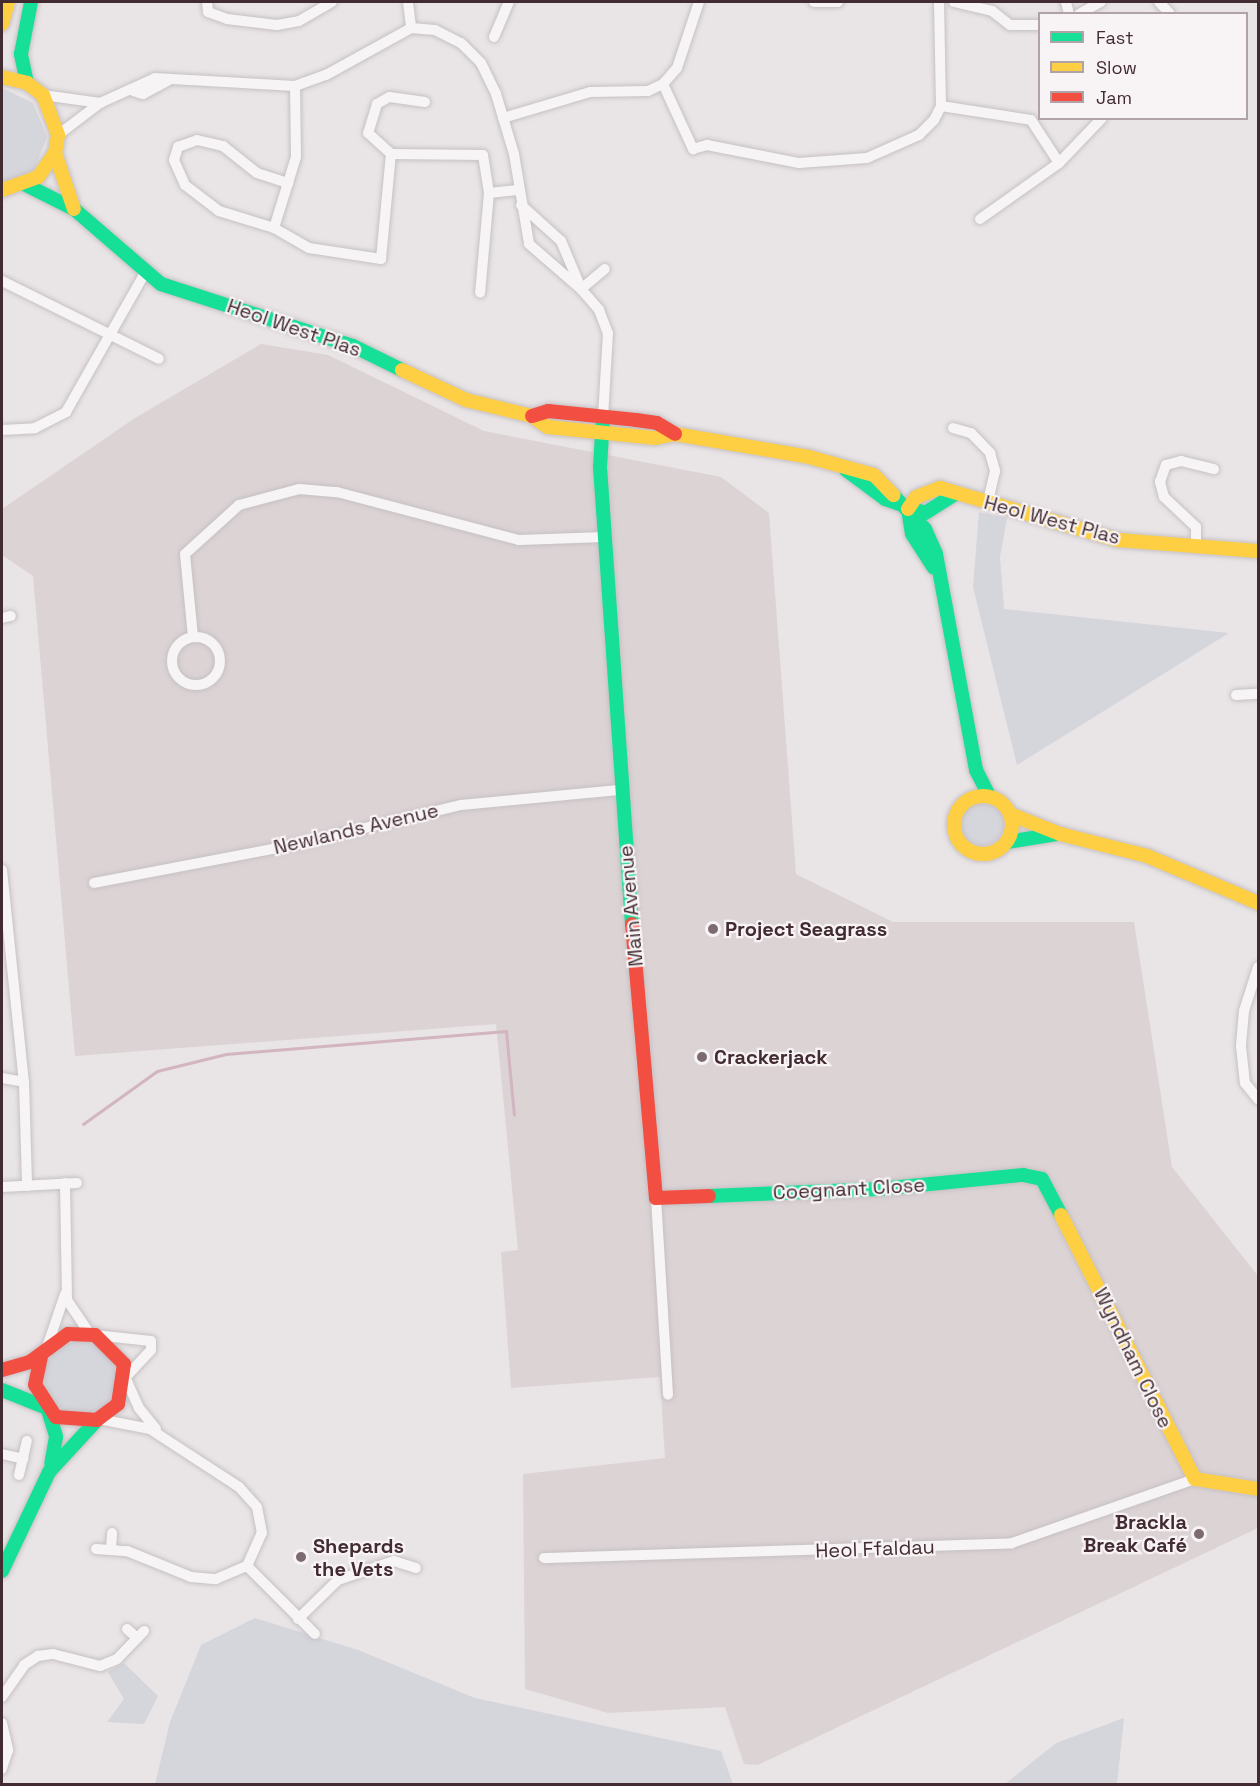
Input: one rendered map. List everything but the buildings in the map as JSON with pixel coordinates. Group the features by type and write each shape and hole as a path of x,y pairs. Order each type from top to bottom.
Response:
{"street":[{"path":"2,24 8,2"},
{"path":"27,83 21,54 31,2"},
{"path":"207,2 208,12 227,19 277,25 299,21 332,2"},
{"path":"408,2 411,28"},
{"path":"494,37 509,2"},
{"path":"503,118 590,92 648,92 663,84 676,68 699,2"},
{"path":"814,2 838,2"},
{"path":"663,84 693,149 707,145 799,163 867,158 899,147 919,135 941,106 939,2"},
{"path":"954,2 992,11 1010,25 1038,25"},
{"path":"1083,12 1101,2"},
{"path":"58,135 100,103 133,92 143,94 169,80 295,87 326,75 411,28 435,30 461,43 481,63 503,118 530,244 581,290 599,310 608,333 603,417"},
{"path":"2,77 27,83 43,94 100,103"},
{"path":"274,228 296,157 295,87"},
{"path":"3,192 26,185 55,153 58,135 43,94"},
{"path":"425,102 389,97 377,104 368,134 391,154 483,155 489,193 480,293"},
{"path":"941,106 1031,120 1059,163"},
{"path":"980,219 1059,163 1100,120"},
{"path":"288,183 257,173 223,146 196,140 178,147 174,160 185,185 219,211 274,228 309,248 381,259 391,154"},
{"name":"Heol West Plas","path":"55,153 74,209"},
{"name":"Heol West Plas","path":"26,185 74,209 145,273 161,284 352,346 466,400 532,416 548,427 602,433 675,435 840,466 874,475 908,509 925,513 955,494 1118,540 1258,550"},
{"path":"489,193 520,190"},
{"path":"522,205 561,241 581,290"},
{"path":"581,290 605,269"},
{"path":"2,430 35,428 66,412 145,273"},
{"path":"2,281 159,359"},
{"name":"Heol West Plas","path":"532,416 548,411 657,423 675,435"},
{"name":"Main Avenue","path":"603,417 605,537 621,790 656,1198 668,1395"},
{"path":"953,428 971,434 990,453 995,471 988,502"},
{"path":"1196,544 1196,527 1164,497 1160,482 1166,465 1181,461 1214,469"},
{"path":"193,637 185,554 239,505 299,489 337,492 519,540 605,537"},
{"path":"908,509 912,534 934,568 976,770 989,796 1010,814 1060,834 1147,856 1258,903"},
{"path":"193,637 208,639 220,659 216,675 197,685 181,681 172,666 174,650 193,637"},
{"path":"1236,695 1258,694"},
{"path":"976,770 966,801 953,821 963,848 981,855 1007,842 1060,834"},
{"name":"Newlands Avenue","path":"94,883 298,844 461,805 621,790"},
{"path":"966,801 989,796"},
{"path":"1007,842 1010,814"},
{"path":"2,872 24,1082 27,1186"},
{"path":"1258,967 1241,1046 1245,1083 1258,1099"},
{"path":"2,1078 24,1082"},
{"name":"Coegnant Close","path":"656,1198 879,1190 1023,1175 1042,1179"},
{"name":"Wyndham Close","path":"1042,1179 1195,1479"},
{"path":"2,1187 77,1183"},
{"path":"65,1184 66,1290 70,1310 92,1334 117,1351 139,1408 163,1436"},
{"path":"2,1571 49,1472 56,1437 47,1409 35,1385 66,1290"},
{"path":"2,1370 44,1352 68,1334 92,1334 151,1341 151,1350 126,1378 118,1404 98,1420 49,1472"},
{"path":"2,1390 47,1409 68,1422 98,1420 134,1423 163,1436 252,1500 262,1533 247,1566 208,1579 111,1549 96,1549"},
{"path":"19,1475 27,1441"},
{"path":"2,1454 22,1459"},
{"path":"1195,1479 1258,1490"},
{"name":"Heol Ffaldau","path":"544,1558 1004,1544 1034,1539 1195,1479"},
{"path":"111,1549 112,1533"},
{"path":"298,1619 338,1580 394,1561 416,1568"},
{"path":"247,1566 315,1634"},
{"path":"2,1697 24,1665 38,1656 53,1654 99,1666 117,1659 140,1635 127,1629"},
{"path":"2,1723 8,1750 2,1769"}],"shaded area":[{"path":"2,88 33,103 47,137 34,170 2,185"},
{"path":"261,344 328,355 484,431 721,477 769,513 796,874 893,922 1134,922 1172,1167 1258,1276 1258,1528 758,1765 744,1764 725,1707 608,1713 525,1689 523,1474 665,1458 660,1377 511,1388 501,1252 518,1250 496,1024 75,1056 33,576 2,555 2,509 135,418"},
{"path":"979,512 1007,518 1000,557 1004,609 1229,633 1017,765 973,587"},
{"path":"982,800 998,807 1005,823 998,839 982,846 966,839 959,823 966,807"},
{"path":"81,1341 95,1344 107,1352 115,1364 118,1378 115,1392 107,1404 95,1412 81,1415 67,1412 55,1404 47,1392 44,1378 47,1364 55,1352 67,1344"},
{"path":"255,1618 358,1650 475,1698 721,1751 733,1784 155,1784 170,1722 201,1645"},
{"path":"124,1663 158,1696 144,1724 107,1722 124,1699 108,1672"},
{"path":"1124,1718 1117,1784 1005,1784 1056,1743"}],"waterway":[{"path":"83,1124 157,1071 226,1054 506,1031 514,1115"}],"traffic: fast":[{"path":"27,83 21,54 31,2"},
{"path":"26,185 74,209 161,284 353,346 402,370"},
{"path":"603,417 600,467 632,924"},
{"path":"846,470 885,499 925,513 955,494"},
{"path":"893,495 925,529 936,554 976,770 989,796"},
{"path":"908,509 912,534 934,568"},
{"path":"1007,842 1058,834"},
{"path":"709,1196 879,1189 1023,1175 1042,1179 1061,1215"},
{"path":"2,1390 44,1407"},
{"path":"48,1410 56,1437 51,1464"},
{"path":"2,1571 49,1472 95,1422"}],"traffic: slow":[{"path":"2,24 8,2"},
{"path":"2,77 27,83 43,95 58,135 55,153 38,177 2,190"},
{"path":"55,153 74,209"},
{"path":"402,370 466,400 532,416 548,427 655,438 675,434 809,457 874,475 893,495"},
{"path":"908,509 916,497 940,488 1118,540 1258,551"},
{"path":"977,796 989,796 999,800 1008,809 1012,825 1012,831 1004,846 989,854 977,854 967,850 958,841 954,831 954,819 958,809 967,800 977,796"},
{"path":"1010,814 1060,834 1147,856 1258,903"},
{"path":"1061,1215 1195,1479 1258,1489"}],"traffic: jam":[{"path":"532,416 548,411 636,420 657,423 675,434"},
{"path":"632,924 656,1198 709,1196"},
{"path":"2,1370 30,1362 68,1334 95,1335 124,1364 118,1404 97,1420 56,1417 35,1385 41,1356"}],"place":[{"name":"Project Seagrass","path":"713,929"},
{"name":"Crackerjack","path":"702,1057"},
{"name":"Brackla Break Café","path":"1199,1534"},
{"name":"Shepards the Vets","path":"301,1557"}]}
